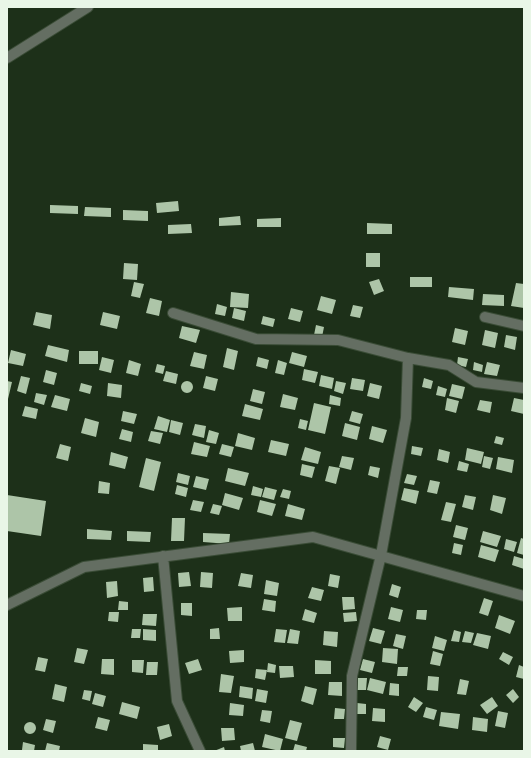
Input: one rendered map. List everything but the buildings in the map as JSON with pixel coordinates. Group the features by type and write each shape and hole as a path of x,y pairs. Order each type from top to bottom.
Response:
{"street":[{"path":"7,58 88,7"},
{"path":"172,313 256,339 338,340 408,358 449,365 476,382 524,388"},
{"path":"485,317 524,326"},
{"path":"351,751 352,676 381,555 406,418 408,358"},
{"path":"7,605 84,567 313,537 524,596"},
{"path":"163,556 177,702 200,751"}]}
